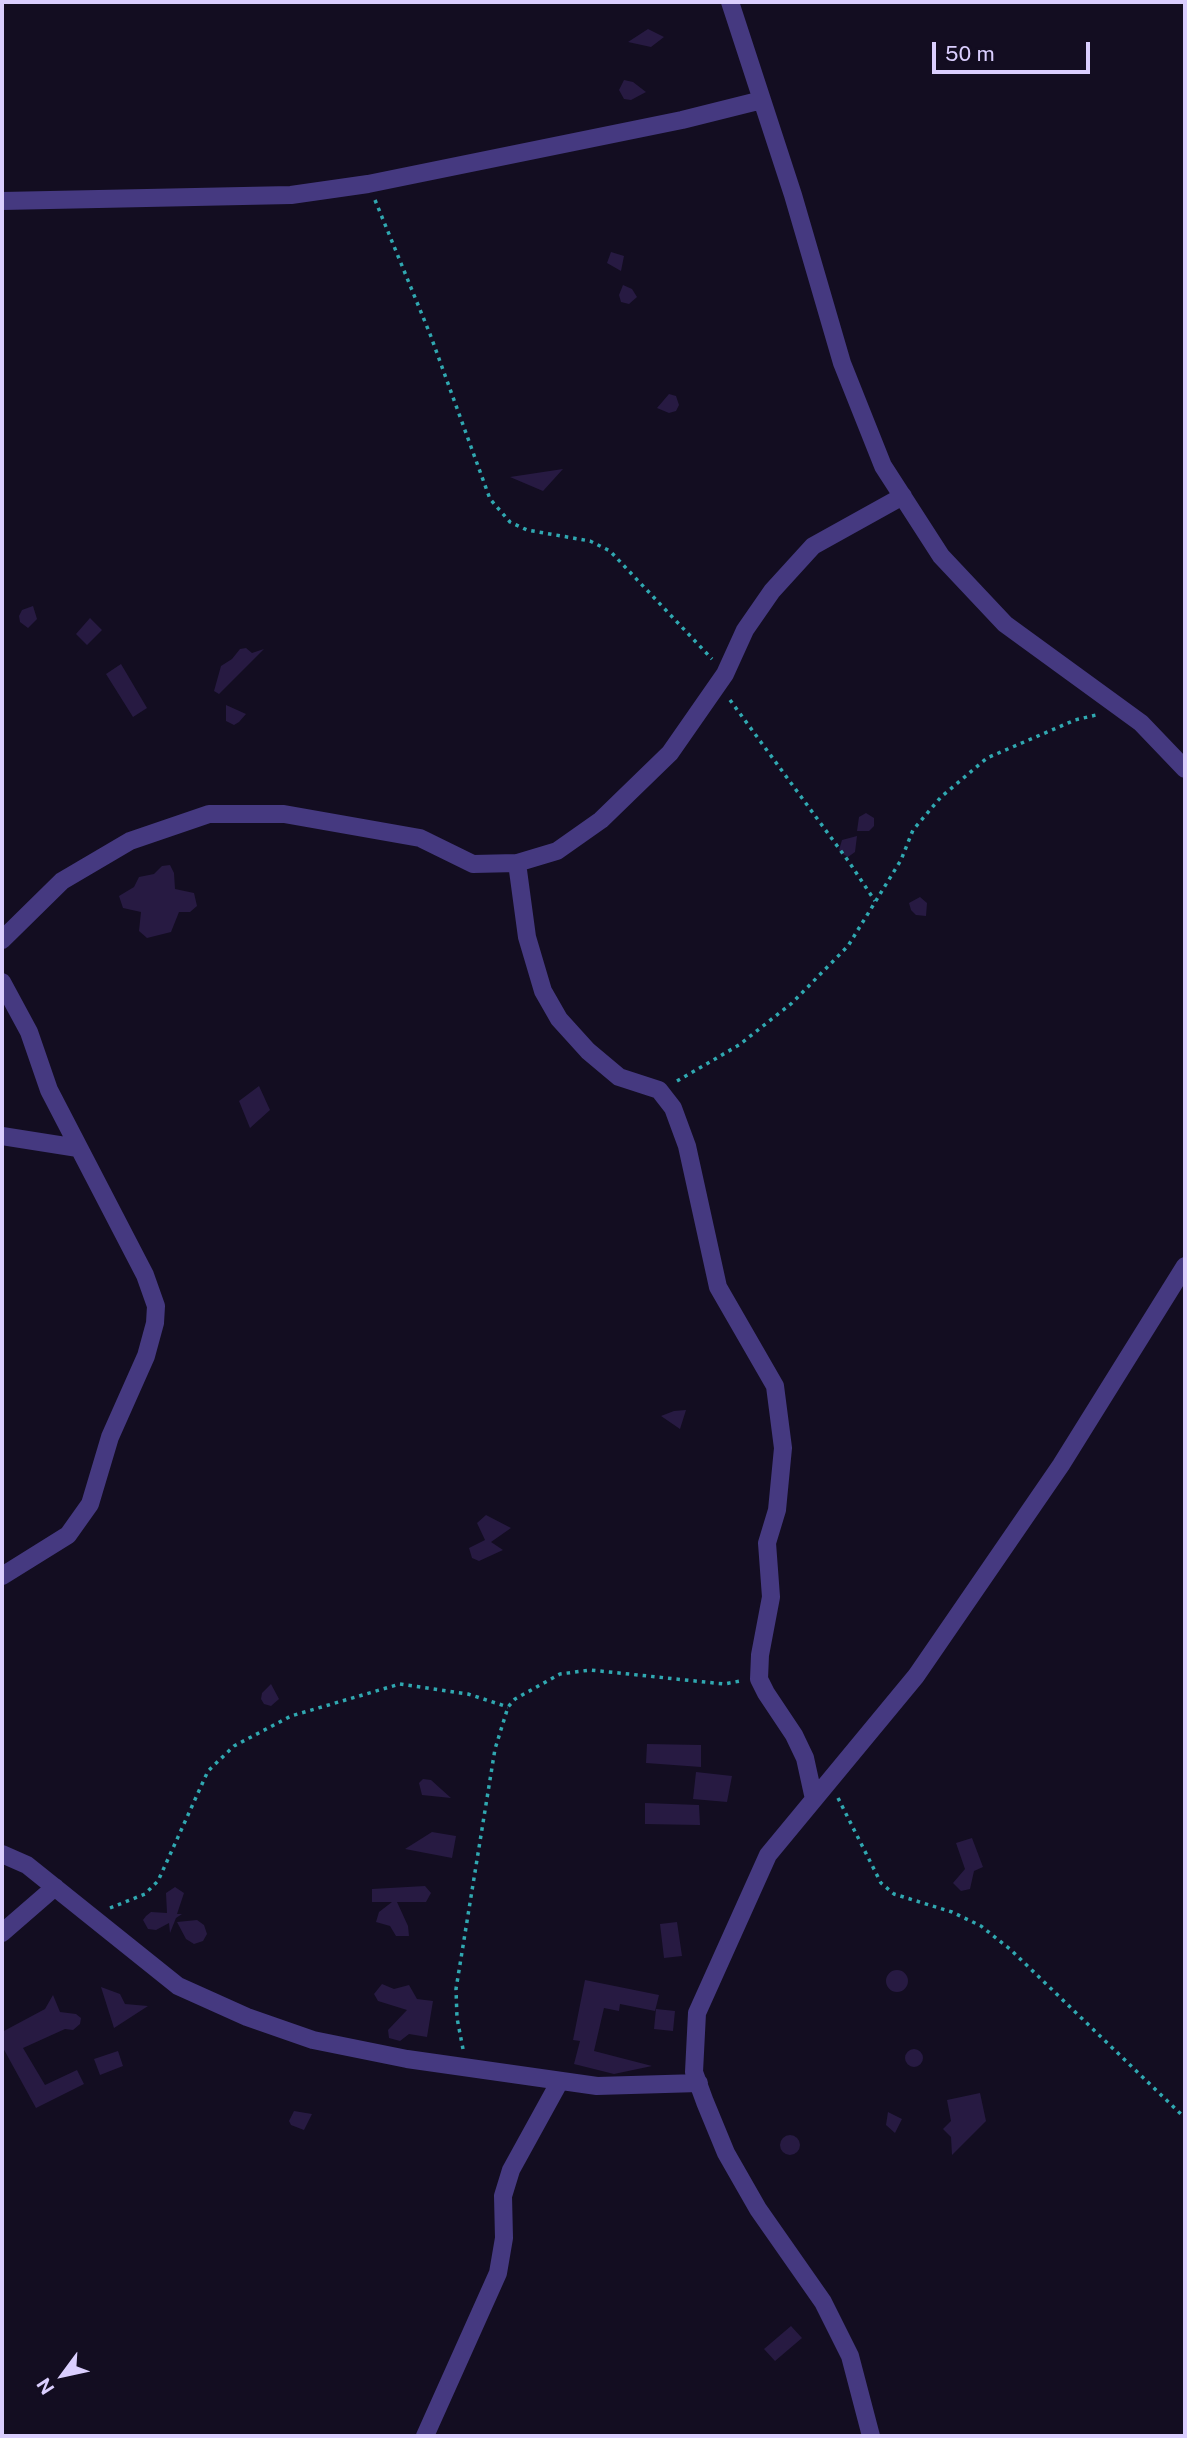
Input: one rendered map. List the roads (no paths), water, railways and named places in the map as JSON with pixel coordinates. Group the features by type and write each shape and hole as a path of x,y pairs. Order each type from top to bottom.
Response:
{"street":[{"path":"730,2 842,362 883,466 941,556 1005,624 1122,709 1185,769"},
{"path":"2,201 277,196 368,184 682,120 762,100"},
{"path":"2,940 62,881 130,841 209,814 284,814 420,838 473,864 517,863 557,851 601,820 670,753 722,679 745,630 772,591 813,546 902,496"},
{"path":"517,863 527,937 543,991 559,1019 619,1077 659,1090 681,1125 718,1287 775,1387 781,1416 783,1448 776,1510 767,1543 771,1597 760,1655 759,1679 805,1758 814,1799"},
{"path":"2,982 29,1032 49,1090 145,1275 156,1306 155,1323 146,1356 110,1437 90,1504 68,1535 2,1576"},
{"path":"2,1136 78,1148"},
{"path":"871,2436 850,2356 823,2302 758,2209 726,2153 694,2072 697,2012 768,1855 916,1676 1061,1465 1185,1266"},
{"path":"2,1854 27,1865 178,1986 247,2017 313,2040 597,2086 699,2084"},
{"path":"2,1933 55,1887"},
{"path":"425,2436 498,2273 504,2238 503,2196 511,2170 560,2081"}]}
